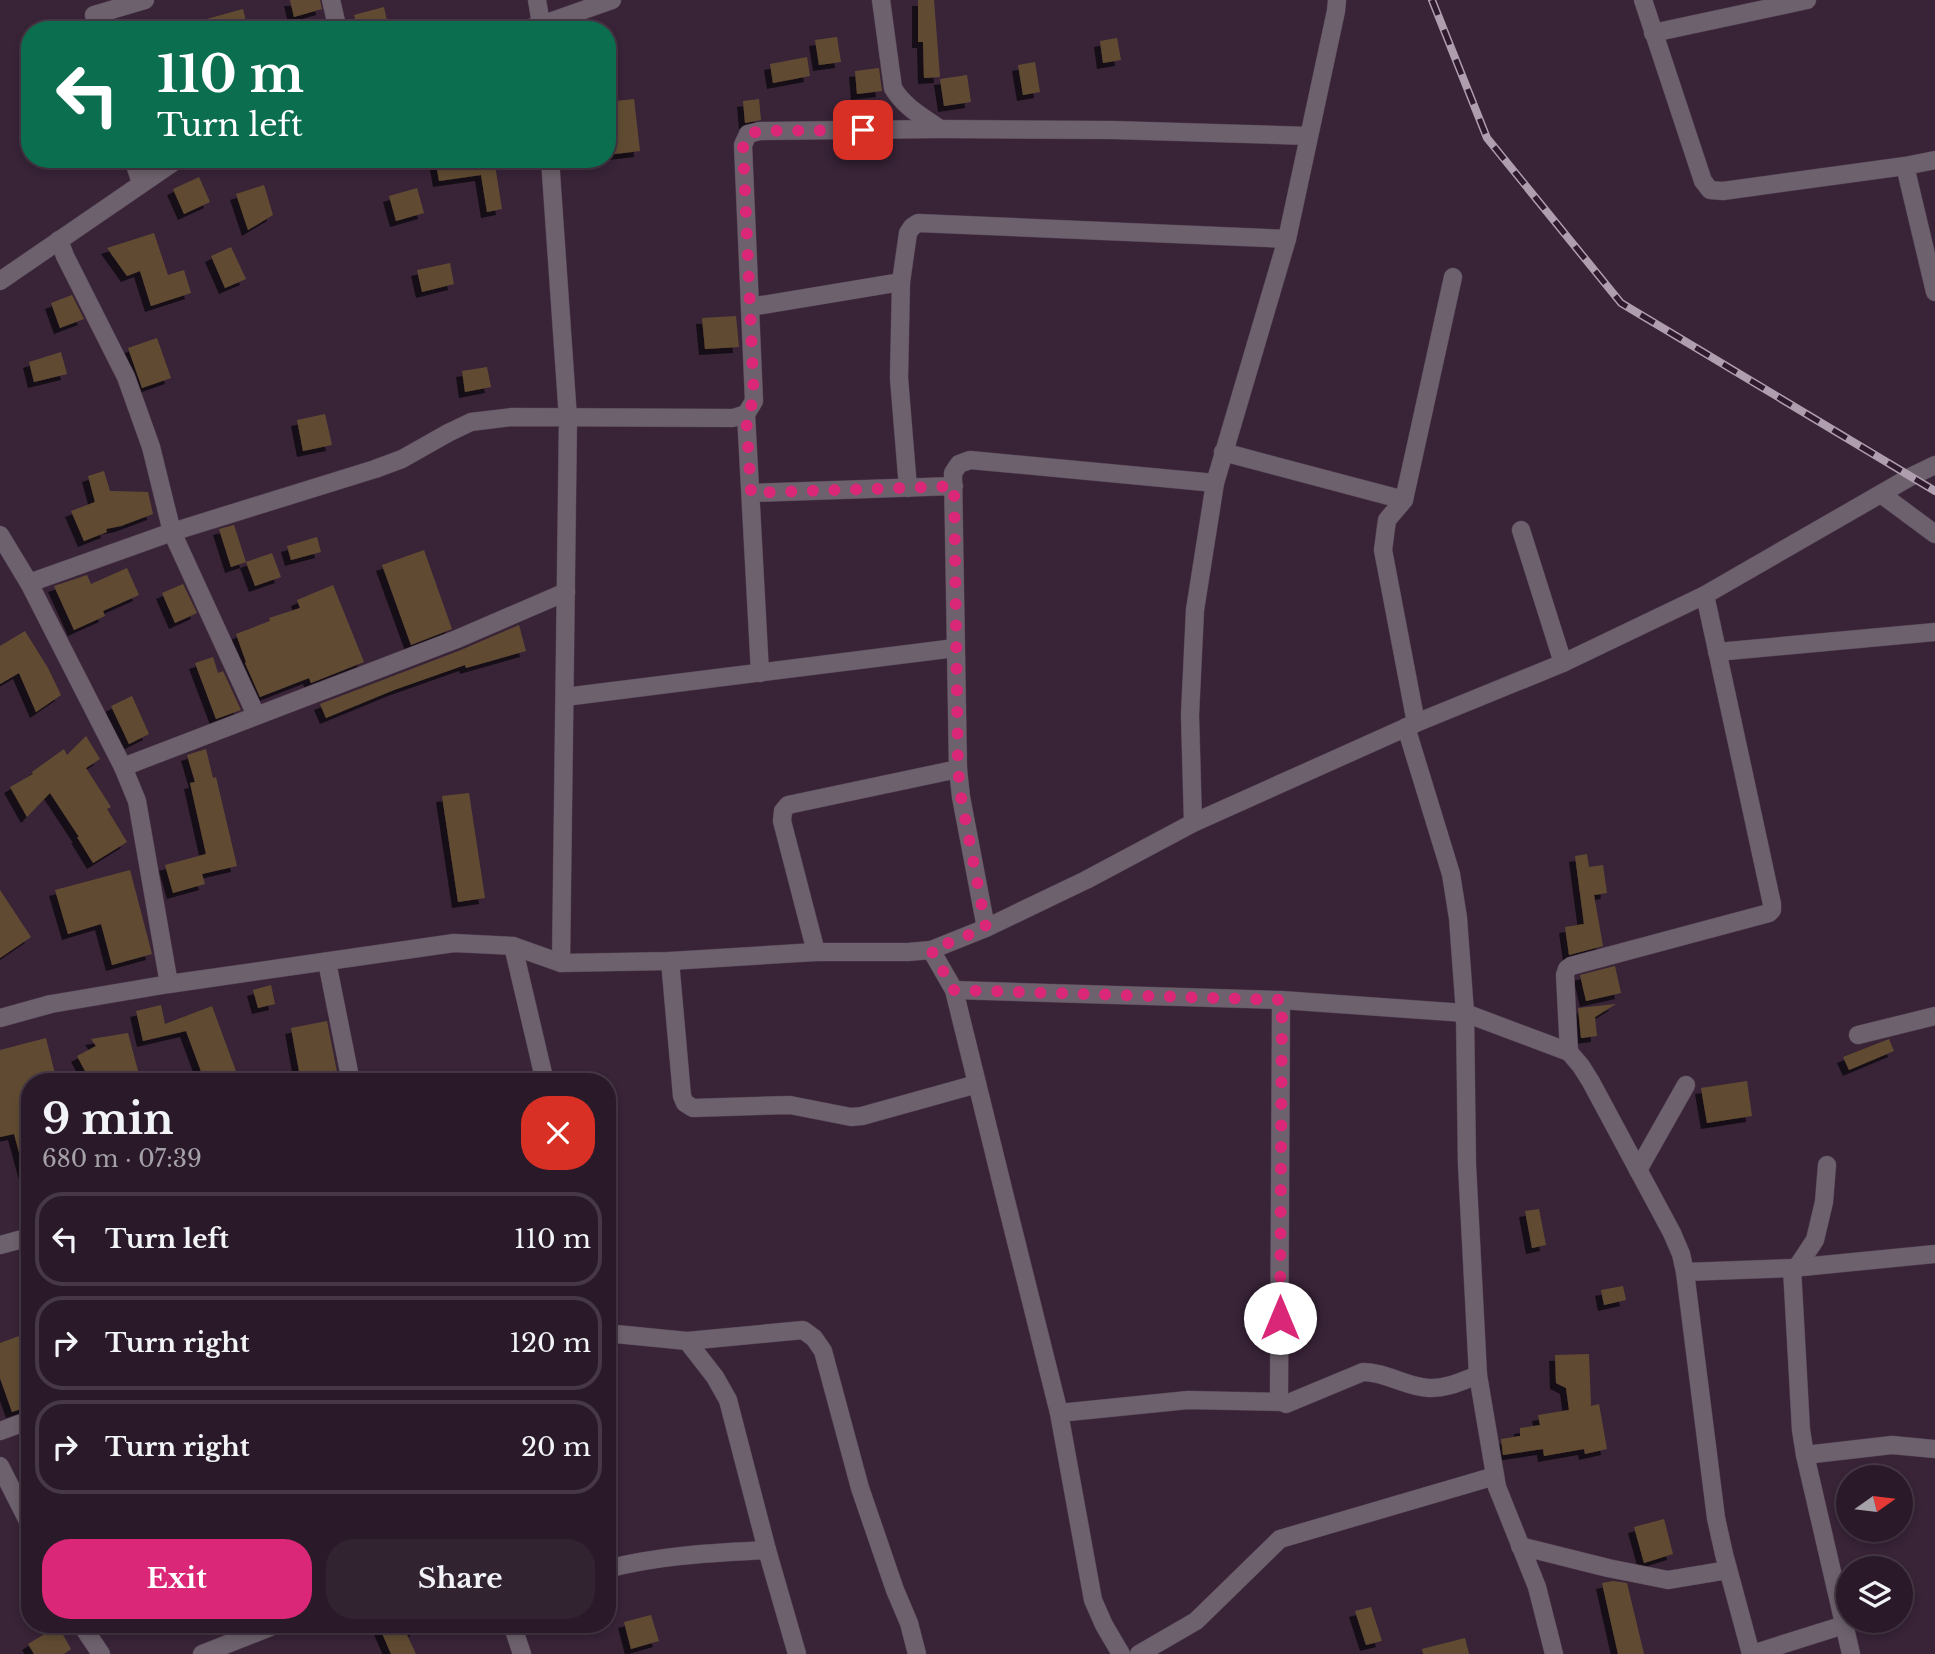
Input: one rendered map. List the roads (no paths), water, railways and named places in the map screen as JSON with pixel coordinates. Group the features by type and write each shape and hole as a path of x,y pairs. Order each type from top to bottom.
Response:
{"street":[{"path":"95,21 94,15 145,0"},
{"path":"331,0 336,21"},
{"path":"537,0 541,21"},
{"path":"560,21 612,0"},
{"path":"881,0 893,88 905,105 940,129"},
{"path":"1193,823 1190,715 1195,610 1215,483 1287,239 1337,0"},
{"path":"1643,0 1703,181 1710,190 1723,191 1935,160"},
{"path":"1653,33 1807,0"},
{"path":"760,673 746,414 754,401 743,145 748,134 760,131 940,129 1114,130 1309,136"},
{"path":"1905,166 1935,292"},
{"path":"136,168 141,184"},
{"path":"0,281 164,168"},
{"path":"551,168 568,418 561,963"},
{"path":"908,488 899,377 901,282 908,233 918,223 1287,239"},
{"path":"60,240 65,256 126,377 151,447 172,532 256,715"},
{"path":"1453,277 1404,500 1387,520 1383,550 1411,725 1451,874 1458,918 1465,1013 1467,1165 1478,1375 1497,1488 1536,1587 1554,1654"},
{"path":"750,307 901,282"},
{"path":"29,583 172,532 375,469 402,459 471,422 512,417 733,418 746,414"},
{"path":"1223,452 1404,500"},
{"path":"986,928 958,769 953,473 959,464 970,460 1215,483"},
{"path":"0,1018 51,1004 169,984 454,943 513,946 561,963 931,950 986,928 1086,880 1193,823 1411,725 1563,663 1705,595 1935,465"},
{"path":"751,493 954,486"},
{"path":"1881,494 1935,534"},
{"path":"1521,530 1563,663"},
{"path":"0,535 29,583 123,767 137,801 169,984"},
{"path":"123,767 457,639 566,592"},
{"path":"1569,1052 1565,975 1571,966 1772,910 1705,595"},
{"path":"1717,652 1935,632"},
{"path":"565,697 956,648"},
{"path":"816,952 782,821 783,811 788,805 958,769"},
{"path":"513,946 543,1073"},
{"path":"931,950 954,990 1059,1413 1093,1600 1121,1654"},
{"path":"327,961 349,1073"},
{"path":"670,961 682,1096 685,1103 693,1108 790,1105 851,1117 977,1084"},
{"path":"954,990 1282,1000 1465,1013 1569,1052 1591,1082 1681,1254 1716,1518 1751,1654 1836,1627"},
{"path":"1282,1000 1279,1397 1282,1402"},
{"path":"1858,1035 1935,1016"},
{"path":"1638,1170 1685,1085"},
{"path":"1827,1165 1824,1202 1815,1240 1794,1267 1801,1430 1836,1590"},
{"path":"0,1245 21,1239"},
{"path":"1685,1272 1794,1267 1935,1254"},
{"path":"616,1334 687,1341 803,1330 814,1338 822,1351 860,1488 909,1623 917,1654"},
{"path":"687,1341 715,1377 728,1400 797,1654"},
{"path":"1059,1413 1188,1400 1286,1404 1363,1372 1372,1372 1426,1388 1444,1387 1478,1375"},
{"path":"0,1431 21,1423"},
{"path":"1805,1454 1892,1444 1935,1449"},
{"path":"0,1466 21,1507"},
{"path":"1139,1654 1196,1621 1280,1539 1495,1476"},
{"path":"1520,1546 1668,1580 1728,1570"},
{"path":"616,1567 668,1556 767,1550"},
{"path":"87,1633 101,1654"},
{"path":"202,1654 255,1633"},
{"path":"515,1633 522,1654"},
{"path":"1846,1633 1850,1654"}],"railway":[{"path":"1432,0 1487,138 1621,303 1935,491"}]}
